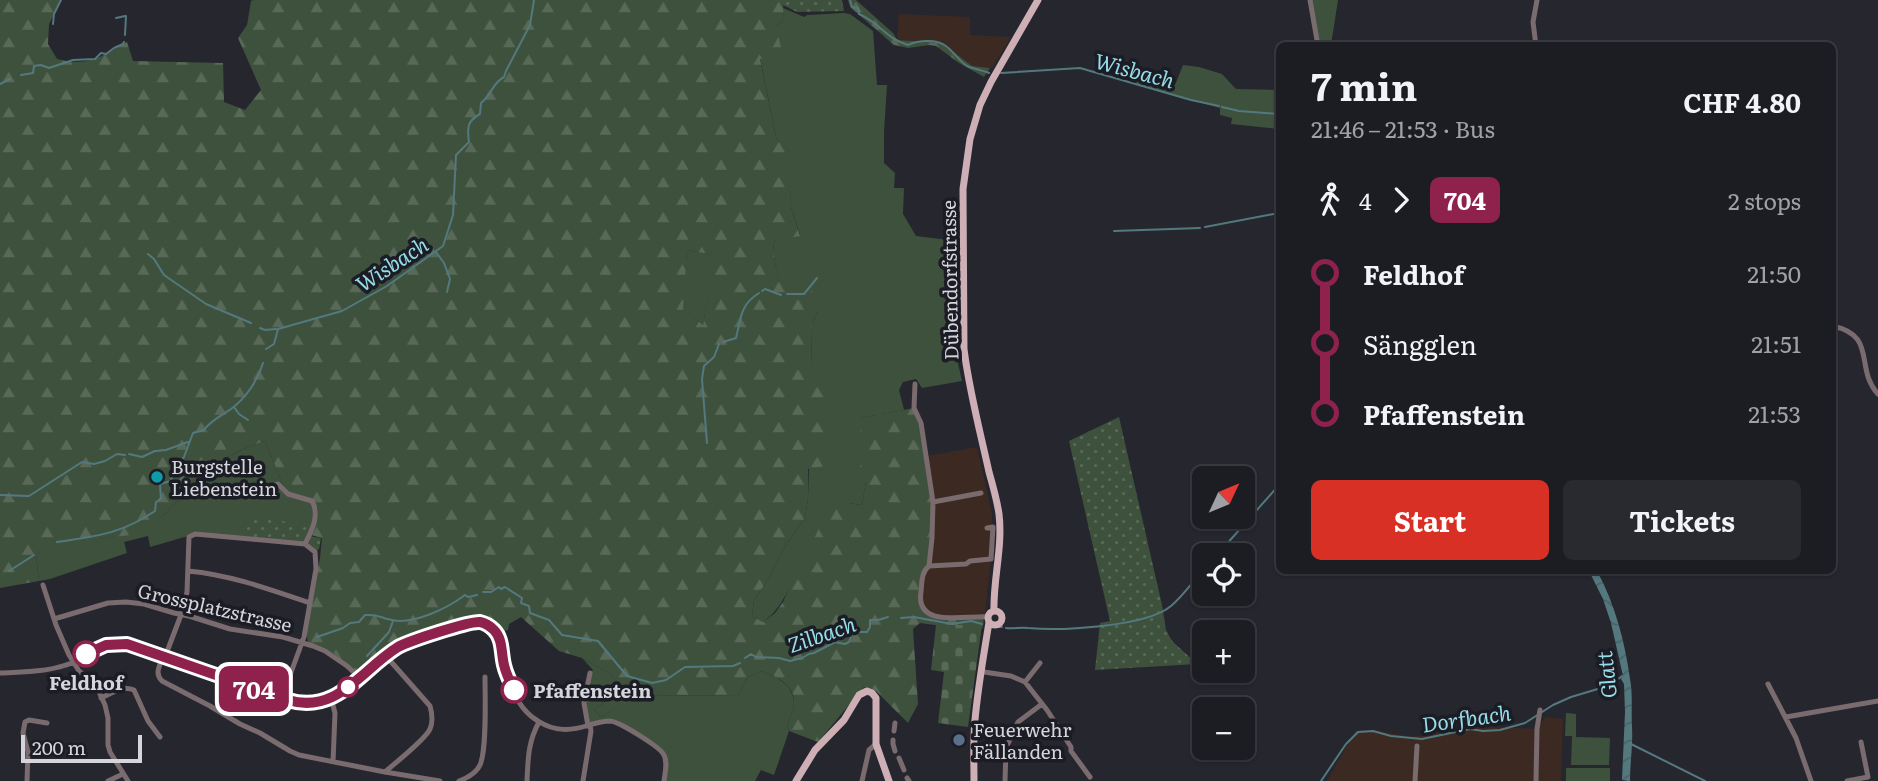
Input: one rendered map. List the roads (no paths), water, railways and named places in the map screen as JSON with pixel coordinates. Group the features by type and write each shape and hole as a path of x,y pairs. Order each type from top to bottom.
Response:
{"main road":[{"name":"Dübendorfstrasse","path":"974,781 975,722 985,655 984,643 992,619 1001,531 964,349 963,189 966,157 975,119 994,76 1038,0"},
{"path":"796,781 815,750 844,720 858,697 865,692 872,693 876,698 876,744 889,781"}],"street":[{"path":"1310,0 1317,42"},
{"path":"1536,42 1534,22 1537,0"},
{"path":"1836,327 1848,331 1859,340 1870,383 1878,394"},
{"path":"915,384 914,408 922,423 933,502 929,566 924,571 921,605 931,616 992,619"},
{"path":"260,491 278,484 288,494 312,501 316,513 305,544"},
{"path":"933,502 981,493"},
{"path":"929,566 966,564 970,561 991,559 993,527 987,528"},
{"path":"289,678 303,637 310,603 317,557 313,549 305,544 195,534 188,537 187,592 181,614 157,671 162,681 290,751 311,758 440,781"},
{"path":"188,570 250,582 310,603"},
{"path":"43,585 54,619 74,663 79,671 95,684 102,698 108,716 110,752 128,781"},
{"name":"Grossplatzstrasse","path":"54,619 88,608 116,603 144,604 230,629 283,637 325,651 360,678"},
{"path":"0,673 45,670 74,663 94,649 127,644 292,702 315,703 331,698 401,645 472,623 486,624 499,637 506,672 527,713 539,722 564,730 613,722 659,749 666,762 664,781"},
{"path":"385,772 428,733 431,723 430,706 386,656"},
{"path":"1025,682 1040,663"},
{"path":"983,670 1025,682 1090,777"},
{"path":"583,781 591,731 584,703 590,673"},
{"path":"458,781 472,774 482,758 485,677"},
{"path":"1768,684 1796,738 1811,781"},
{"path":"102,698 123,688 134,690 148,721 160,737"},
{"path":"331,698 335,713 332,762"},
{"path":"1786,717 1878,701"},
{"path":"1005,781 1006,748 1018,722 1042,704"},
{"path":"1536,781 1540,713"},
{"path":"27,781 28,752 23,733 25,722 29,720 47,723"},
{"path":"527,781 528,748 539,722"},
{"path":"894,731 895,723"},
{"path":"893,740 895,751"},
{"path":"1847,781 1868,776 1861,742"},
{"path":"862,781 869,750 876,744"},
{"path":"1415,781 1416,746"},
{"path":"899,758 904,770"},
{"path":"108,781 123,774"}],"water":[{"name":"Glatt","path":"1590,574 1598,574 1603,584 1614,610 1625,651 1632,697 1630,781 1622,780 1625,712 1624,684 1621,679 1623,676 1603,599"}],"waterway":[{"path":"53,24 54,14 61,0"},
{"name":"Wisbach","path":"266,349 274,344 278,329 342,311 387,286 443,246 453,215 456,155 469,142 469,125 480,114 481,103 504,77 530,25 534,0"},
{"name":"Wisbach","path":"850,0 852,7 858,8 859,14 900,42 908,45 938,42 949,48 967,66 989,73"},
{"path":"116,18 125,16"},
{"path":"125,35 126,16"},
{"path":"21,75 33,73 34,66 49,68 73,60 95,59 101,53 106,54 124,42"},
{"name":"Wisbach","path":"1001,73 1080,68 1219,106"},
{"path":"0,84 10,79"},
{"name":"Wisbach","path":"1222,107 1276,114"},
{"path":"1205,227 1276,214"},
{"path":"1114,231 1200,228"},
{"path":"436,252 450,279 447,292"},
{"path":"148,254 164,275 206,304 251,323"},
{"path":"787,294 804,294 817,278"},
{"path":"762,291 765,289 781,295"},
{"path":"723,342 736,338 745,307 759,293"},
{"path":"260,328 276,329"},
{"path":"707,443 702,379 704,366 714,357 719,344"},
{"path":"57,542 97,536 120,529 155,511 156,502 161,499 160,484 171,481 173,471 184,457 193,433 204,430 242,400 255,382 263,363"},
{"path":"234,407 248,420"},
{"path":"129,454 142,457 188,442"},
{"path":"0,495 29,496 82,462 94,464 117,454 125,455"},
{"name":"Zilbach","path":"1228,543 1276,488"},
{"path":"9,571 34,555"},
{"name":"Zilbach","path":"1006,628 1081,628 1143,619 1171,606 1192,583"},
{"name":"Zilbach","path":"483,592 505,587 522,598 521,603 529,606 530,613 549,620 562,635 598,641 627,676 652,683 666,680 685,667 733,666 740,663"},
{"name":"Zilbach","path":"317,637 359,622 365,615 410,620 440,610 465,595 477,595"},
{"name":"Zilbach","path":"745,658 751,654 790,661 802,658 835,642 845,644 849,642 853,632 867,632 870,620 888,617"},
{"name":"Zilbach","path":"901,618 914,617 952,624 971,621 982,624"},
{"path":"367,656 389,632 393,621"},
{"name":"Dorfbach","path":"1321,781 1346,744 1358,732 1373,731 1422,739 1470,729 1500,730 1525,723 1571,697 1611,685 1622,676"},
{"path":"1631,744 1705,781"}],"place":[{"name":"Burgstelle Liebenstein","path":"157,477"},
{"name":"Feldhof","path":"86,654"},
{"name":"Pfaffenstein","path":"514,690"},
{"name":"Feuerwehr Fällanden","path":"959,740"}]}
